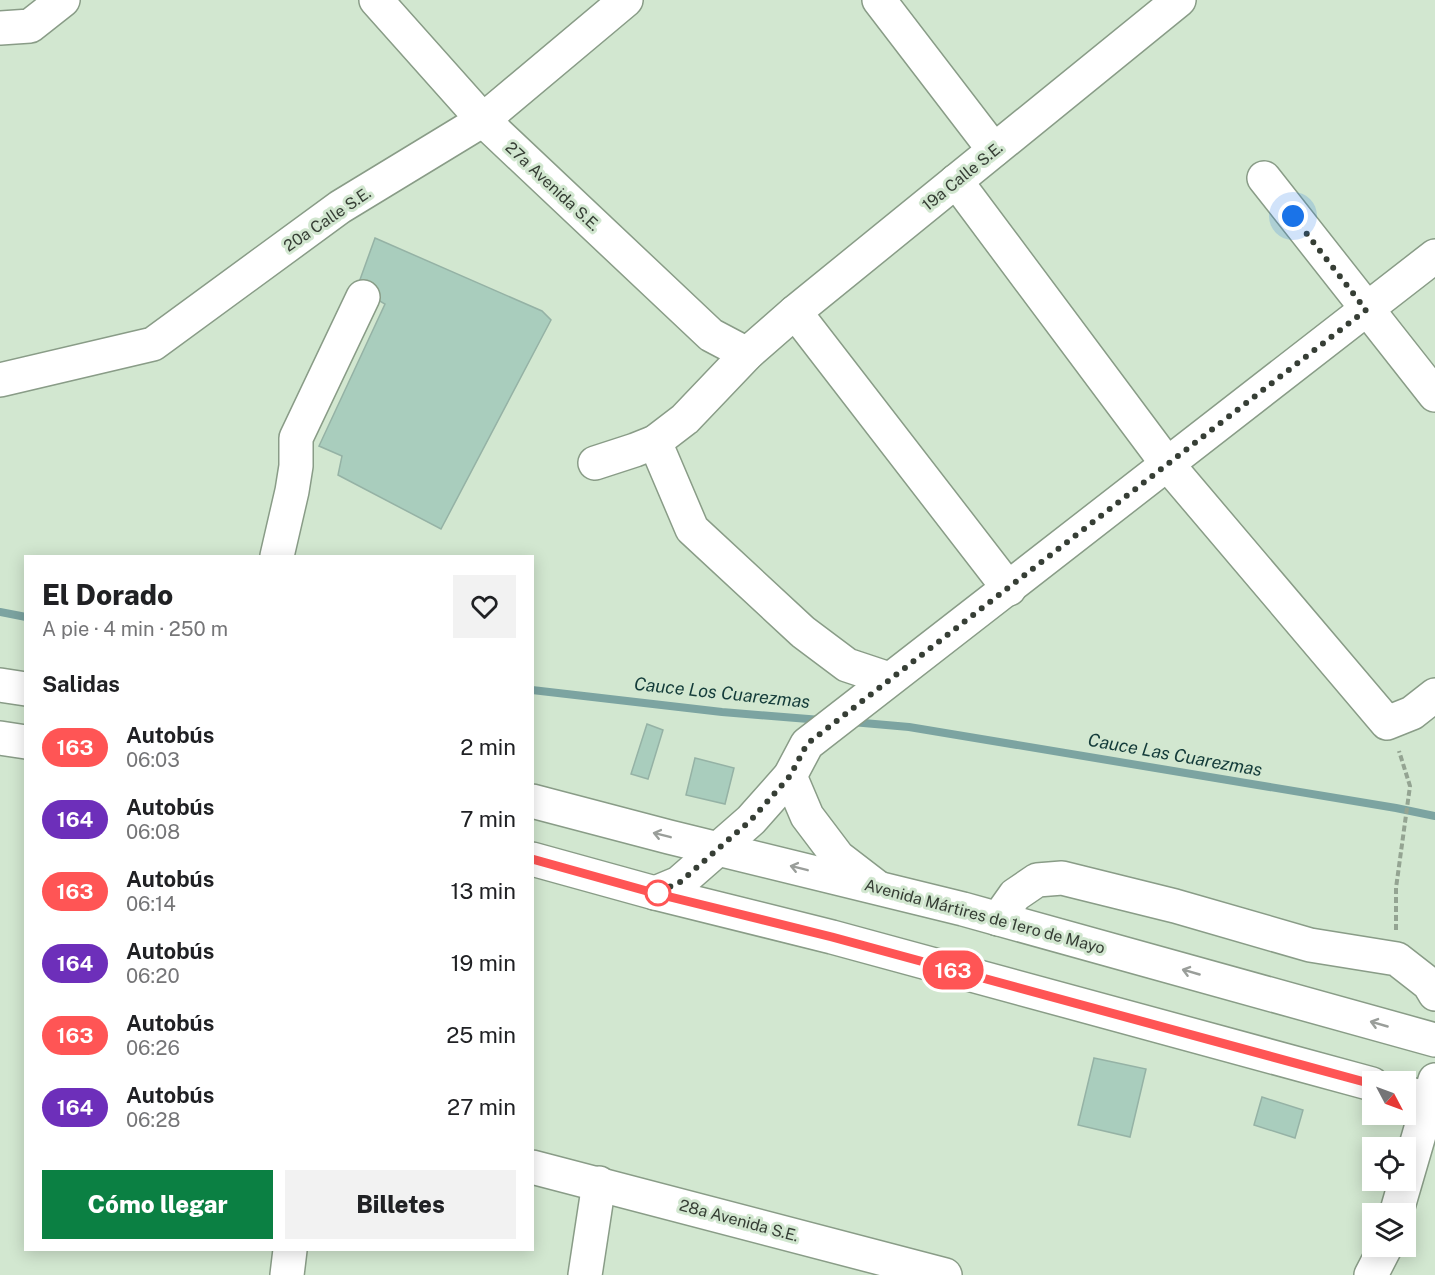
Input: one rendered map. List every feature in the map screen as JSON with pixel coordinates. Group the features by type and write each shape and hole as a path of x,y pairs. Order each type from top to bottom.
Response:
{"street":[{"path":"0,28 30,26 63,0"},
{"name":"27a Avenida S.E.","path":"376,0 483,120 711,335 747,354"},
{"name":"20a Calle S.E.","path":"0,380 153,344 340,207 483,120 626,0"},
{"path":"879,0 994,150"},
{"name":"19a Calle S.E.","path":"595,463 655,442 685,419 747,354 795,312 1179,0"},
{"path":"1264,178 1435,395"},
{"path":"956,181 1168,465 1387,723 1412,713 1435,695"},
{"path":"654,893 679,883 751,820 790,776 807,744 815,737 1009,589 1435,256"},
{"path":"277,555 295,474 296,438 363,297"},
{"path":"795,312 1009,589"},
{"path":"655,442 692,529 802,632 847,665 881,685"},
{"path":"0,685 24,689"},
{"path":"0,738 24,742"},
{"path":"790,776 807,816 838,857 877,887"},
{"name":"Avenida Mártires de 1ero de Mayo","path":"534,802 999,919 1435,1040"},
{"path":"534,860 654,893 832,937 1362,1081"},
{"path":"999,919 1015,895 1037,880 1062,878 1175,906 1310,945 1397,959 1429,984 1435,994"},
{"path":"1399,1203 1426,1093"},
{"name":"28a Avenida S.E.","path":"534,1167 933,1273"},
{"path":"585,1275 599,1183"},
{"path":"287,1275 290,1251"},
{"path":"1371,1275 1380,1257"}],"path":[{"path":"1387,723 1401,755 1410,786 1396,888 1397,959"}],"building":[{"path":"375,238 542,311 551,320 441,529 338,475 342,456 319,446 385,304 357,288"},
{"path":"647,724 663,730 648,779 631,774"},
{"path":"695,758 734,768 725,804 686,795"},
{"path":"1094,1058 1146,1069 1130,1137 1078,1125"},
{"path":"1262,1097 1303,1110 1295,1138 1254,1125"}],"waterway":[{"name":"Cauce Los Cuarezmas","path":"0,612 24,617"},
{"name":"Cauce Los Cuarezmas","path":"534,690 722,712 821,720"},
{"name":"Cauce Las Cuarezmas","path":"852,722 909,727 1435,816"}],"bus line":[{"name":"163","path":"534,860 654,893 832,937 1362,1081"}],"route":[{"path":"658,893 654,893 679,883 751,820 790,776 807,744 1366,310 1293,216"}]}
